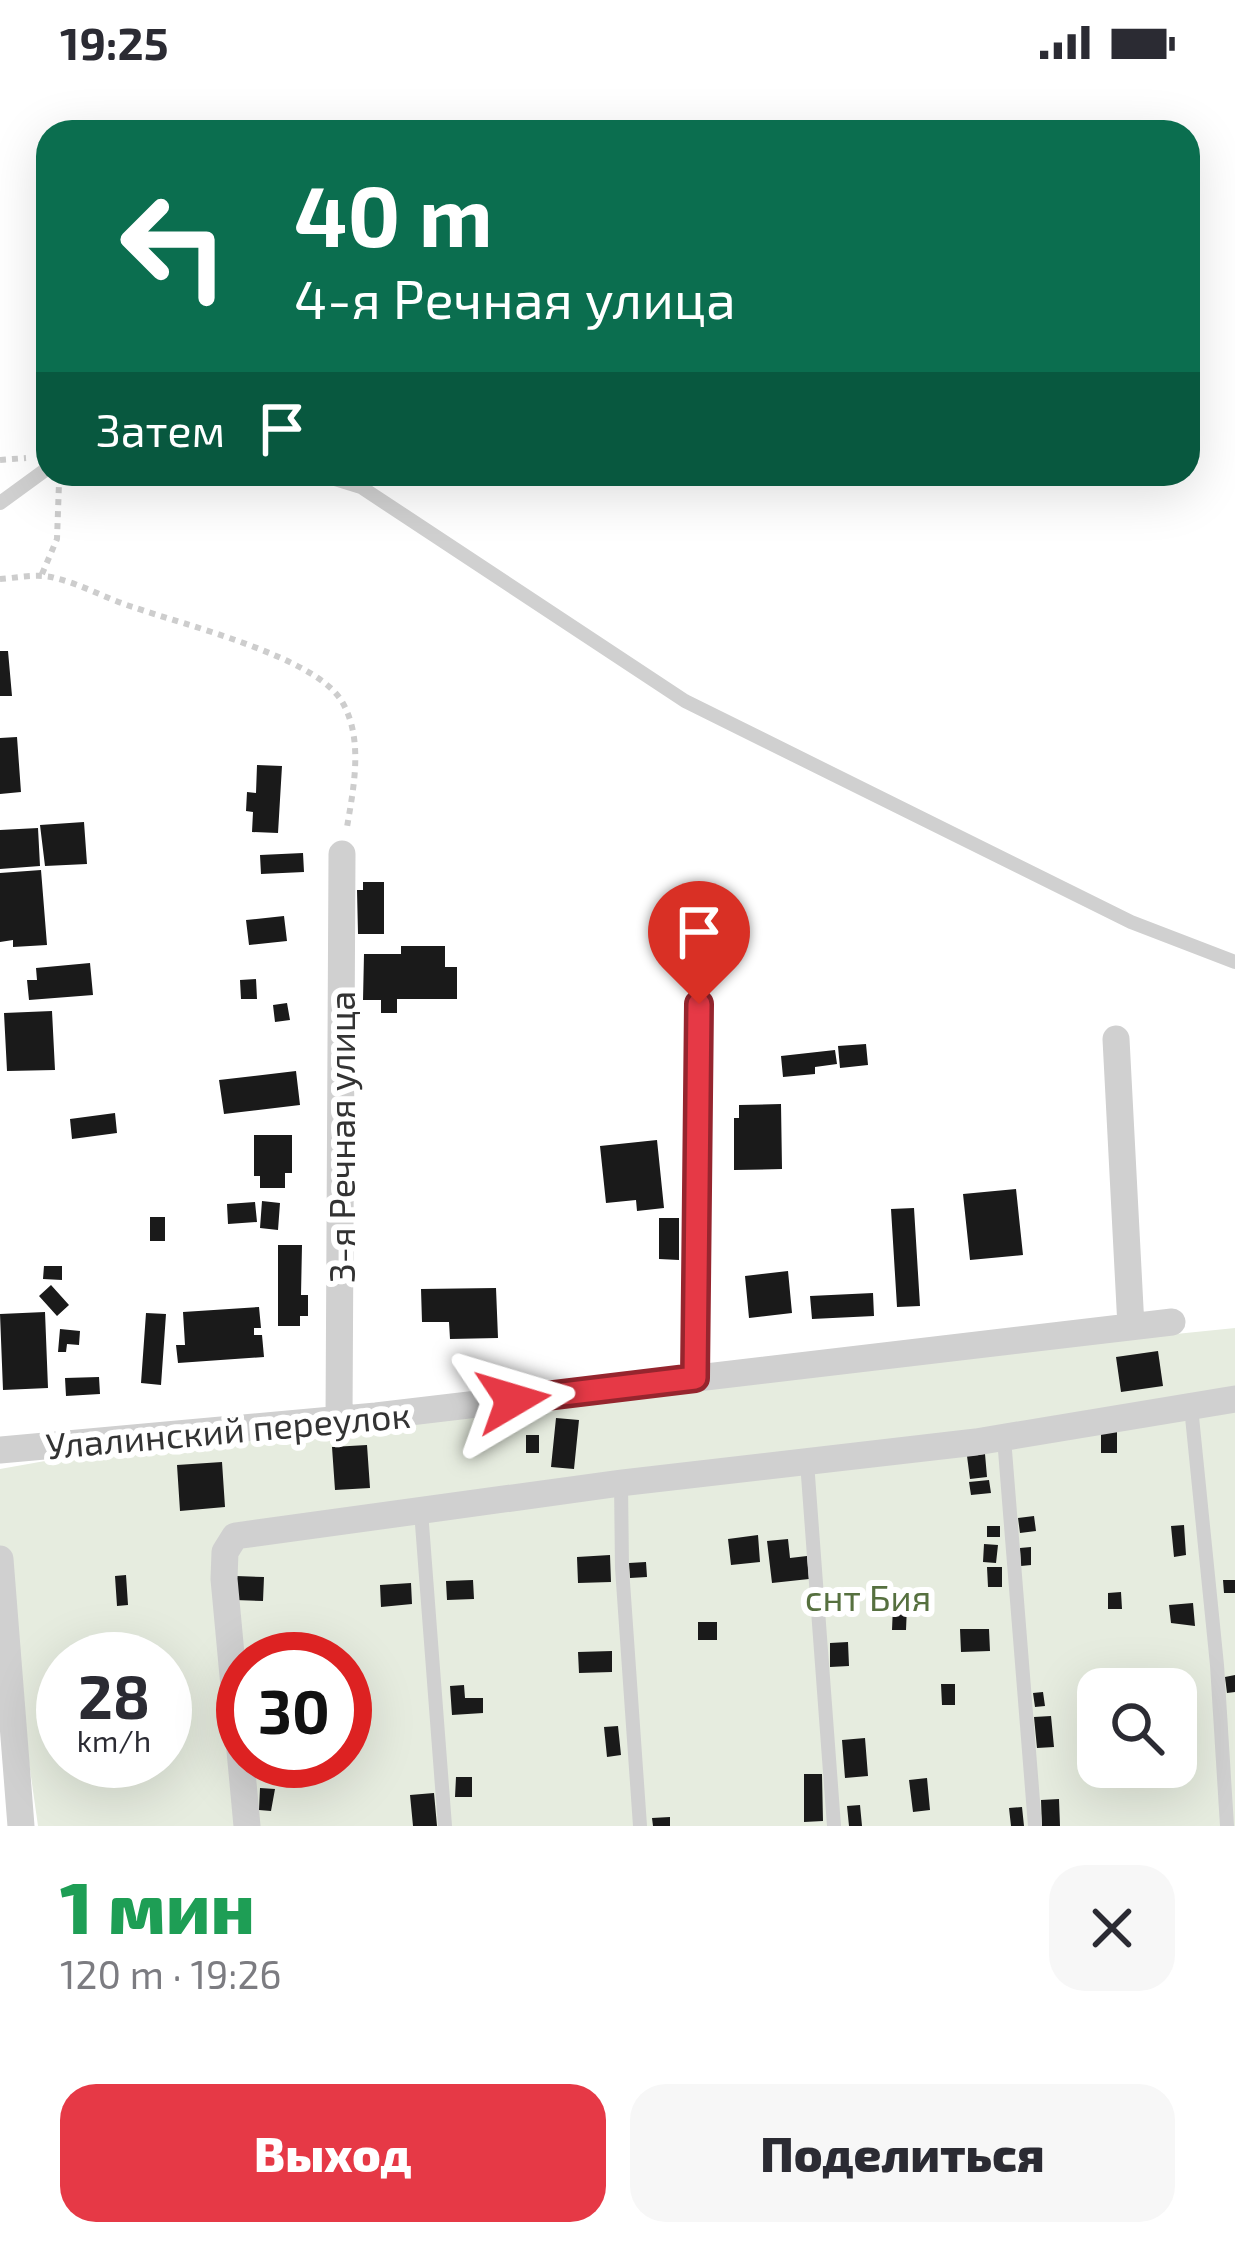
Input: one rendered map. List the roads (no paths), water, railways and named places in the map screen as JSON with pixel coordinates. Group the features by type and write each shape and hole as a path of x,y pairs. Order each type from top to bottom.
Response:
{"street":[{"name":"3-я Речная улица","path":"338,1420 342,854"},
{"path":"695,1378 699,1004"},
{"path":"1116,1039 1131,1327"},
{"name":"Улалинский переулок","path":"0,1450 338,1420 1172,1322"},
{"path":"247,1826 224,1579 227,1543 245,1533 1004,1438 1235,1399"},
{"path":"0,1559 21,1826"}],"lane":[{"path":"0,503 36,477"},
{"path":"359,486 685,701 1130,922 1235,962"},
{"path":"1191,1407 1217,1665 1227,1826"},
{"path":"1004,1438 1035,1826"},
{"path":"807,1462 835,1826"},
{"path":"621,1484 622,1568 640,1826"},
{"path":"422,1510 445,1826"}],"park label":[{"name":"снт Бия","path":"868,1596"}]}
